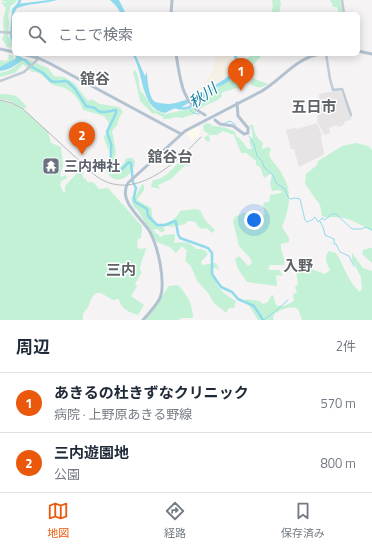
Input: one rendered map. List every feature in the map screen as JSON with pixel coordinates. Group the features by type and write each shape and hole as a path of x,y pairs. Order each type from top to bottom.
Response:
{"main road":[{"path":"171,12 172,0"},
{"path":"0,48 12,52"},
{"path":"360,51 372,54"},
{"path":"31,56 38,58 181,134"},
{"path":"176,56 182,89 195,109 205,115"},
{"path":"144,320 159,299 162,290 159,256 148,230 126,197 126,187 132,178 181,134 270,86 299,61 310,56"},
{"path":"215,120 222,125 228,125 235,128 243,136 250,134 250,128 240,119 237,114 237,103"}],"street":[{"path":"342,0 344,12"},
{"path":"0,32 12,33"},
{"path":"326,56 333,90 342,89 351,115"},
{"path":"0,81 22,73 38,58"}],"shaded area":[{"path":"340,90 352,119 344,122 345,124 338,127 337,125 329,128 330,133 324,135 317,121 318,115 315,99 319,97 319,94"},
{"path":"317,123 322,135 321,138 324,153 323,155 299,167 294,149 291,149 286,130 297,129"},
{"path":"198,127 201,132 192,140 186,133"}],"green space":[{"path":"1,0 17,0 13,5 11,5 8,17 8,36 12,44 11,48 7,47 2,39 4,35 3,19 6,8 1,2 8,3"},
{"path":"272,0 280,0 279,12 272,12 273,6"},
{"path":"340,0 343,12 338,12 337,7 333,7 330,1"},
{"path":"9,54 13,56 14,60 5,66 0,67 0,60 8,60"},
{"path":"250,56 261,56 253,65 251,71 244,75 240,89 236,88 221,93 222,96 218,100 204,106 194,114 182,118 176,117 163,119 163,117 155,113 153,114 140,101 133,72 135,70 138,75 141,92 153,109 165,114 190,109 201,102 217,87 223,85"},
{"path":"23,58 48,68 54,76 64,77 74,83 88,101 91,99 100,104 119,107 123,112 117,125 112,131 116,152 113,166 118,169 127,158 132,158 135,161 129,174 116,180 108,174 106,170 110,157 104,136 109,123 104,116 83,110 80,102 72,93 62,87 53,85 41,74 32,72 23,64 15,73 0,77 0,73 13,68"},
{"path":"253,78 268,84 263,87 259,87 250,84"},
{"path":"0,94 16,96 27,107 23,109 10,101 0,99"},
{"path":"0,100 15,105 26,112 48,132 51,143 61,147 63,165 60,176 62,177 66,175 67,178 61,181 60,185 64,193 65,186 76,174 74,170 76,167 82,165 83,178 86,179 87,182 93,182 99,189 108,188 142,226 141,238 138,239 137,247 140,249 146,248 140,267 142,272 135,284 137,286 131,296 144,305 138,315 126,310 121,305 119,299 113,300 101,293 96,293 92,297 83,314 83,320 0,320"},
{"path":"206,123 211,124 212,126 227,128 235,132 236,136 248,149 252,149 249,141 252,138 252,130 249,125 253,125 256,135 263,143 262,149 268,147 271,149 269,155 283,175 289,199 286,217 282,227 289,238 289,242 281,244 284,265 270,265 268,270 279,270 283,276 276,275 277,286 247,282 238,269 235,259 239,256 248,266 252,263 250,258 239,246 233,221 235,217 244,213 258,216 265,215 263,205 265,202 269,202 270,195 281,193 282,191 272,191 270,183 272,175 270,174 264,178 260,167 256,165 256,161 246,153 241,153 234,135 223,131 217,135 209,135 210,141 208,142 204,138 209,134 204,131 203,126"},
{"path":"356,143 368,146 372,150 372,231 339,217 327,218 322,216 320,205 305,184 306,174 317,165 318,161 342,146"},
{"path":"184,157 191,163 188,166 185,165 171,179 158,185 160,189 151,187 153,180 166,175"},
{"path":"142,184 144,185 144,190 137,200 151,208 153,220 157,224 165,224 173,220 180,211 195,209 200,210 205,220 215,230 212,233 207,228 200,228 196,222 188,221 185,224 172,227 163,227 165,231 161,232 154,229 155,232 161,237 164,235 174,234 174,243 188,243 196,249 206,251 208,254 201,262 202,265 216,263 219,269 218,270 216,267 212,270 215,281 222,291 236,301 234,308 229,308 226,313 214,303 208,293 197,281 191,266 185,261 187,251 182,246 176,253 170,247 157,242 132,203 131,197 135,197"},
{"path":"372,248 372,263 362,254 363,250"},
{"path":"329,251 336,253 349,279 360,292 362,288 361,277 352,260 352,253 363,268 372,271 372,320 302,320 298,309 289,308 274,314 274,320 258,320 245,299 259,301 263,304 268,302 273,295 276,305 281,306 294,301 293,294 297,292 295,287 298,284 296,271 301,266 325,274 330,270 326,260 326,256"},
{"path":"178,285 189,300 193,318 181,318 178,320 145,320 169,286"}],"sand":[{"path":"216,56 231,56 233,66 228,75 217,82 194,92 204,84 214,67"}],"water":[{"path":"57,0 27,5 17,8 15,12 12,12 12,43 10,37 12,9 17,4"},
{"path":"110,0 119,0 125,12 120,12"},
{"path":"19,56 27,62 22,60 6,70 0,71 0,67"},
{"path":"133,56 136,56 145,76 147,72 152,99 156,102 166,104 175,103 195,96 225,79 237,67 234,56 237,56 241,65 229,81 217,87 198,103 198,99 196,99 180,108 175,108 165,113 157,110 147,97"}],"waterway":[{"name":"秋川","path":"17,6 20,0"},
{"path":"25,60 51,81 68,82 75,89 86,106 95,108 102,112 116,110 107,132 111,144 110,163 115,172 120,171 129,162 131,163 133,182 136,188 134,197 135,202 147,209 148,216 157,225 165,225 175,221 180,238 208,248 212,253 212,274 221,287 232,292 238,299 254,306 263,320"},
{"name":"秋川","path":"175,107 182,109 188,108 199,100"},
{"path":"189,108 193,113 199,114"},
{"path":"225,123 230,121 236,125"},
{"path":"249,136 254,144 257,156 262,161 264,167 273,175 276,183 285,189 290,199 300,199 305,220 307,222 315,217 318,222 322,218 325,220 331,214 336,214 352,229 361,229 366,227 372,230"},
{"path":"320,221 325,235 334,239 334,244 336,244 340,252 349,256 354,266"},
{"path":"264,320 288,300"}],"railway":[{"path":"0,100 12,103 23,109 96,176 110,183 124,185 139,183 153,177 179,158 201,137"}],"place":[{"name":"あきるの杜きずなクリニック","path":"241,91"},
{"name":"三内遊園地","path":"82,155"},
{"name":"三内神社","path":"51,166"}],"district":[{"name":"舘谷","path":"95,79"},
{"name":"五日市","path":"314,107"},
{"name":"舘谷台","path":"170,157"},
{"name":"入野","path":"298,266"},
{"name":"三内","path":"121,270"}]}
